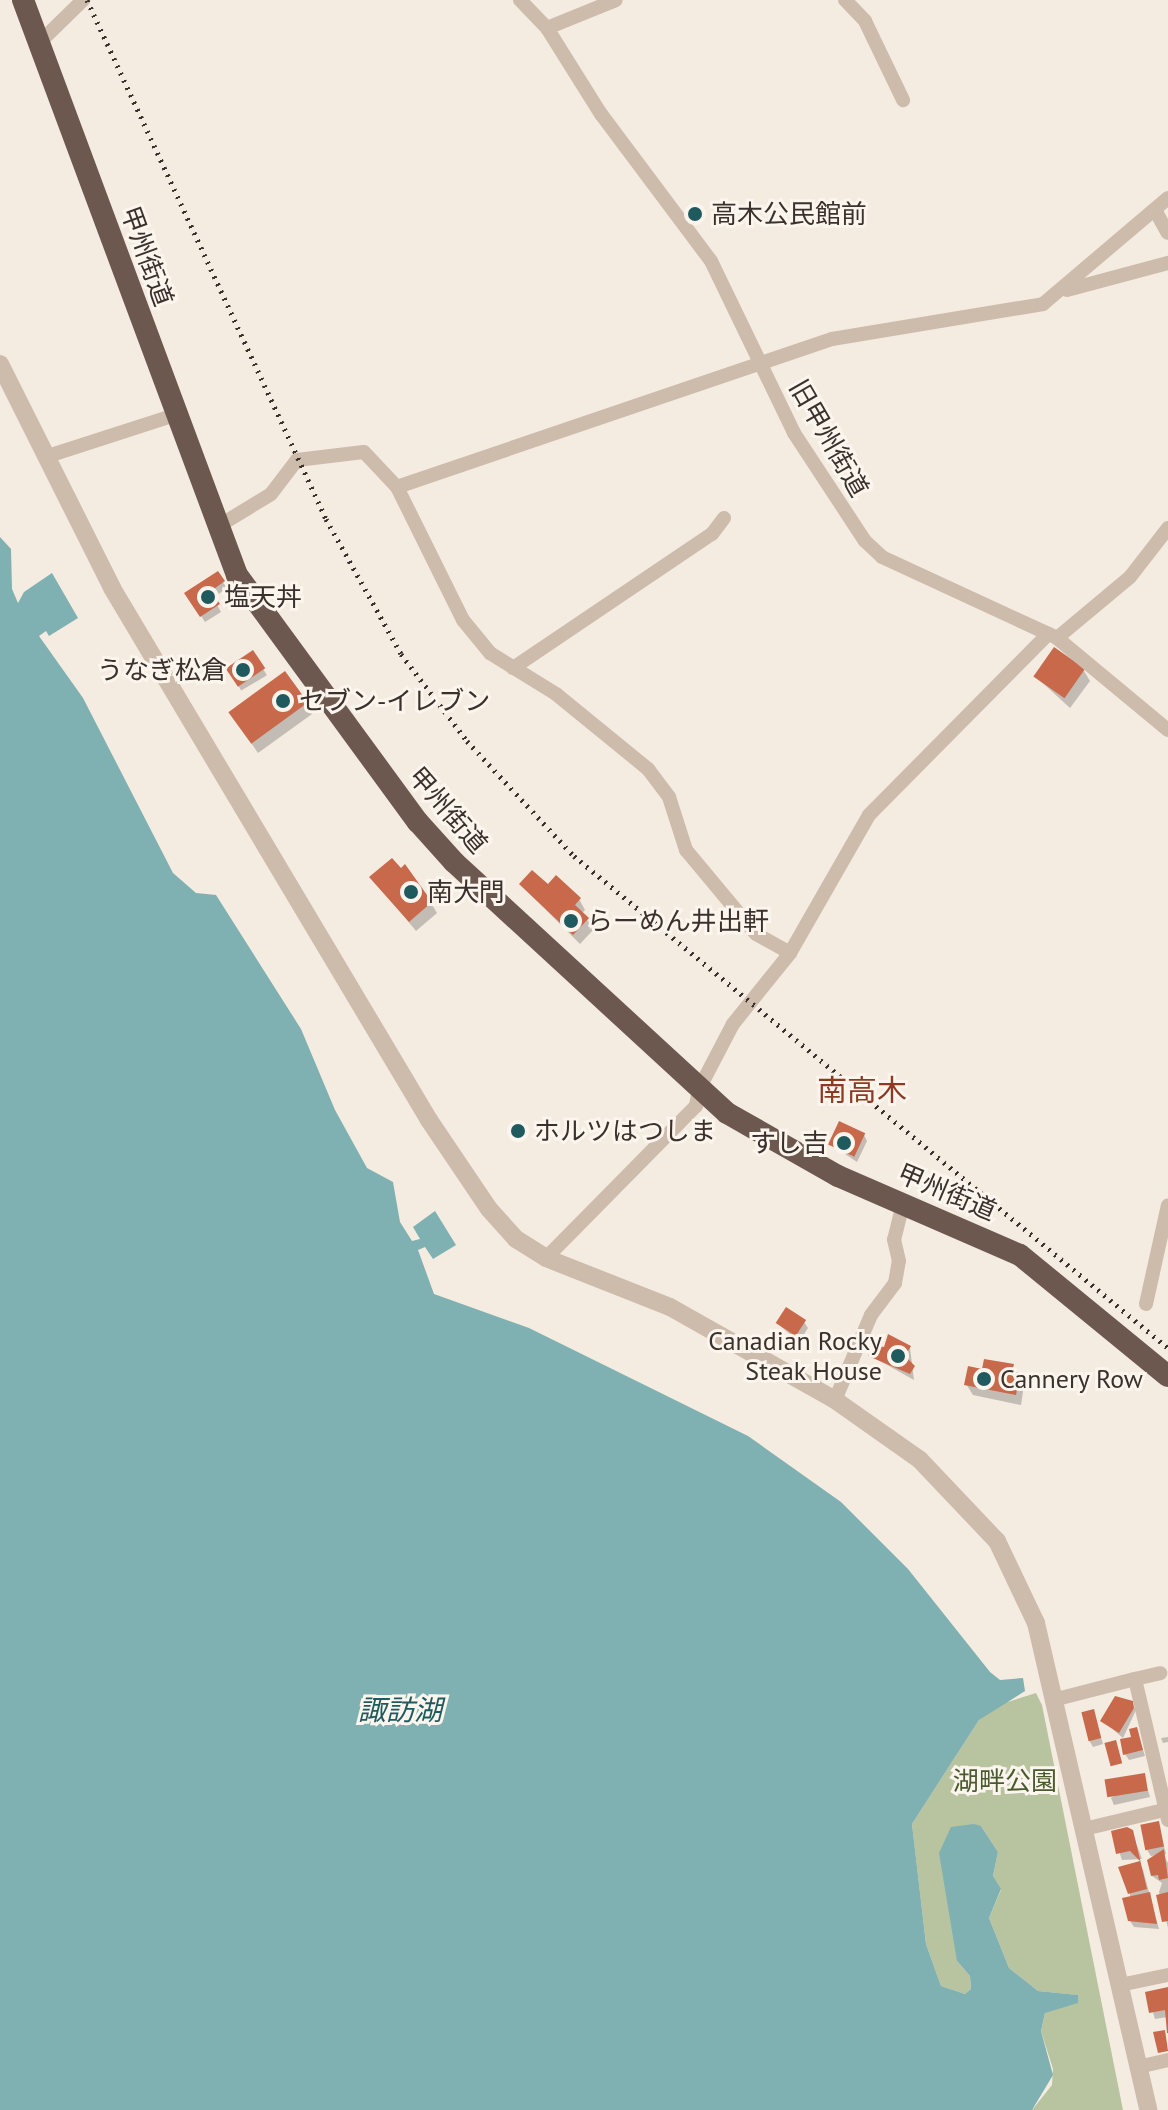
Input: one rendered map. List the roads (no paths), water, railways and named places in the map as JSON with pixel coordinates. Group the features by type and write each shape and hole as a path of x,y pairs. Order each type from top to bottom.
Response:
{"highway":[{"name":"甲州街道","path":"23,0 217,527 254,604 418,822 454,862 699,1089 765,1139 903,1205 1020,1255 1168,1376"}],"street":[{"path":"39,43 83,0"},
{"name":"旧甲州街道","path":"520,0 547,28 562,54 711,261 794,433 865,541 882,557 1053,636 1168,730"},
{"path":"547,28 616,0"},
{"path":"845,0 865,21 903,100"},
{"path":"397,487 832,339 1011,312 1043,304 1168,198"},
{"path":"1155,210 1168,233"},
{"path":"1062,291 1168,263"},
{"path":"0,364 112,588 429,1120 489,1209 516,1239 546,1258 670,1307 835,1400 920,1460 997,1541 1036,1623 1148,2110"},
{"path":"45,457 175,415"},
{"path":"217,527 271,494 297,460 364,452 397,487 463,620 490,653 605,730 648,769 669,797 686,850 756,934 790,953"},
{"path":"513,668 712,534 724,518"},
{"path":"546,1258 680,1126 696,1106 699,1089 733,1024 790,953 869,815 1053,636 1130,577 1168,528"},
{"path":"835,1400 871,1315 895,1283 899,1261 894,1240 903,1205"},
{"path":"1146,1304 1168,1205"},
{"path":"1053,1700 1160,1673"},
{"path":"1084,1829 1167,1813 1135,1679"},
{"path":"1120,1985 1168,1975"},
{"path":"1138,2067 1168,2060"}],"water":[{"name":"諏訪湖","path":"0,537 11,549 12,589 18,603 24,592 52,573 78,618 49,636 46,631 39,636 83,698 173,873 196,893 216,895 301,1029 335,1110 367,1168 393,1182 400,1222 412,1241 420,1239 413,1227 435,1211 456,1245 433,1259 425,1247 418,1250 434,1294 529,1328 748,1436 841,1502 908,1569 990,1672 1000,1680 1023,1678 1025,1691 979,1720 912,1824 926,1944 941,1986 965,1994 971,1989 970,1976 957,1961 939,1853 951,1827 974,1824 981,1826 998,1852 993,1876 1001,1889 989,1918 1009,1968 1038,1991 1078,1995 1078,2003 1045,2013 1041,2031 1053,2075 1032,2110 0,2110"}],"railway":[{"path":"87,0 326,519 401,654 467,741 574,856 1168,1348"}],"place":[{"name":"高木公民館前","path":"695,214"},
{"name":"塩天丼","path":"208,597"},
{"name":"うなぎ松倉","path":"243,670"},
{"name":"セブン-イレブン","path":"283,701"},
{"name":"南大門","path":"411,892"},
{"name":"らーめん井出軒","path":"571,921"},
{"name":"ホルツはつしま","path":"518,1131"},
{"name":"すし吉","path":"844,1143"},
{"name":"Canadian Rocky Steak House","path":"898,1356"},
{"name":"Cannery Row","path":"984,1379"}],"district":[{"name":"南高木","path":"862,1090"}],"park label":[{"name":"湖畔公園","path":"1005,1781"}]}
